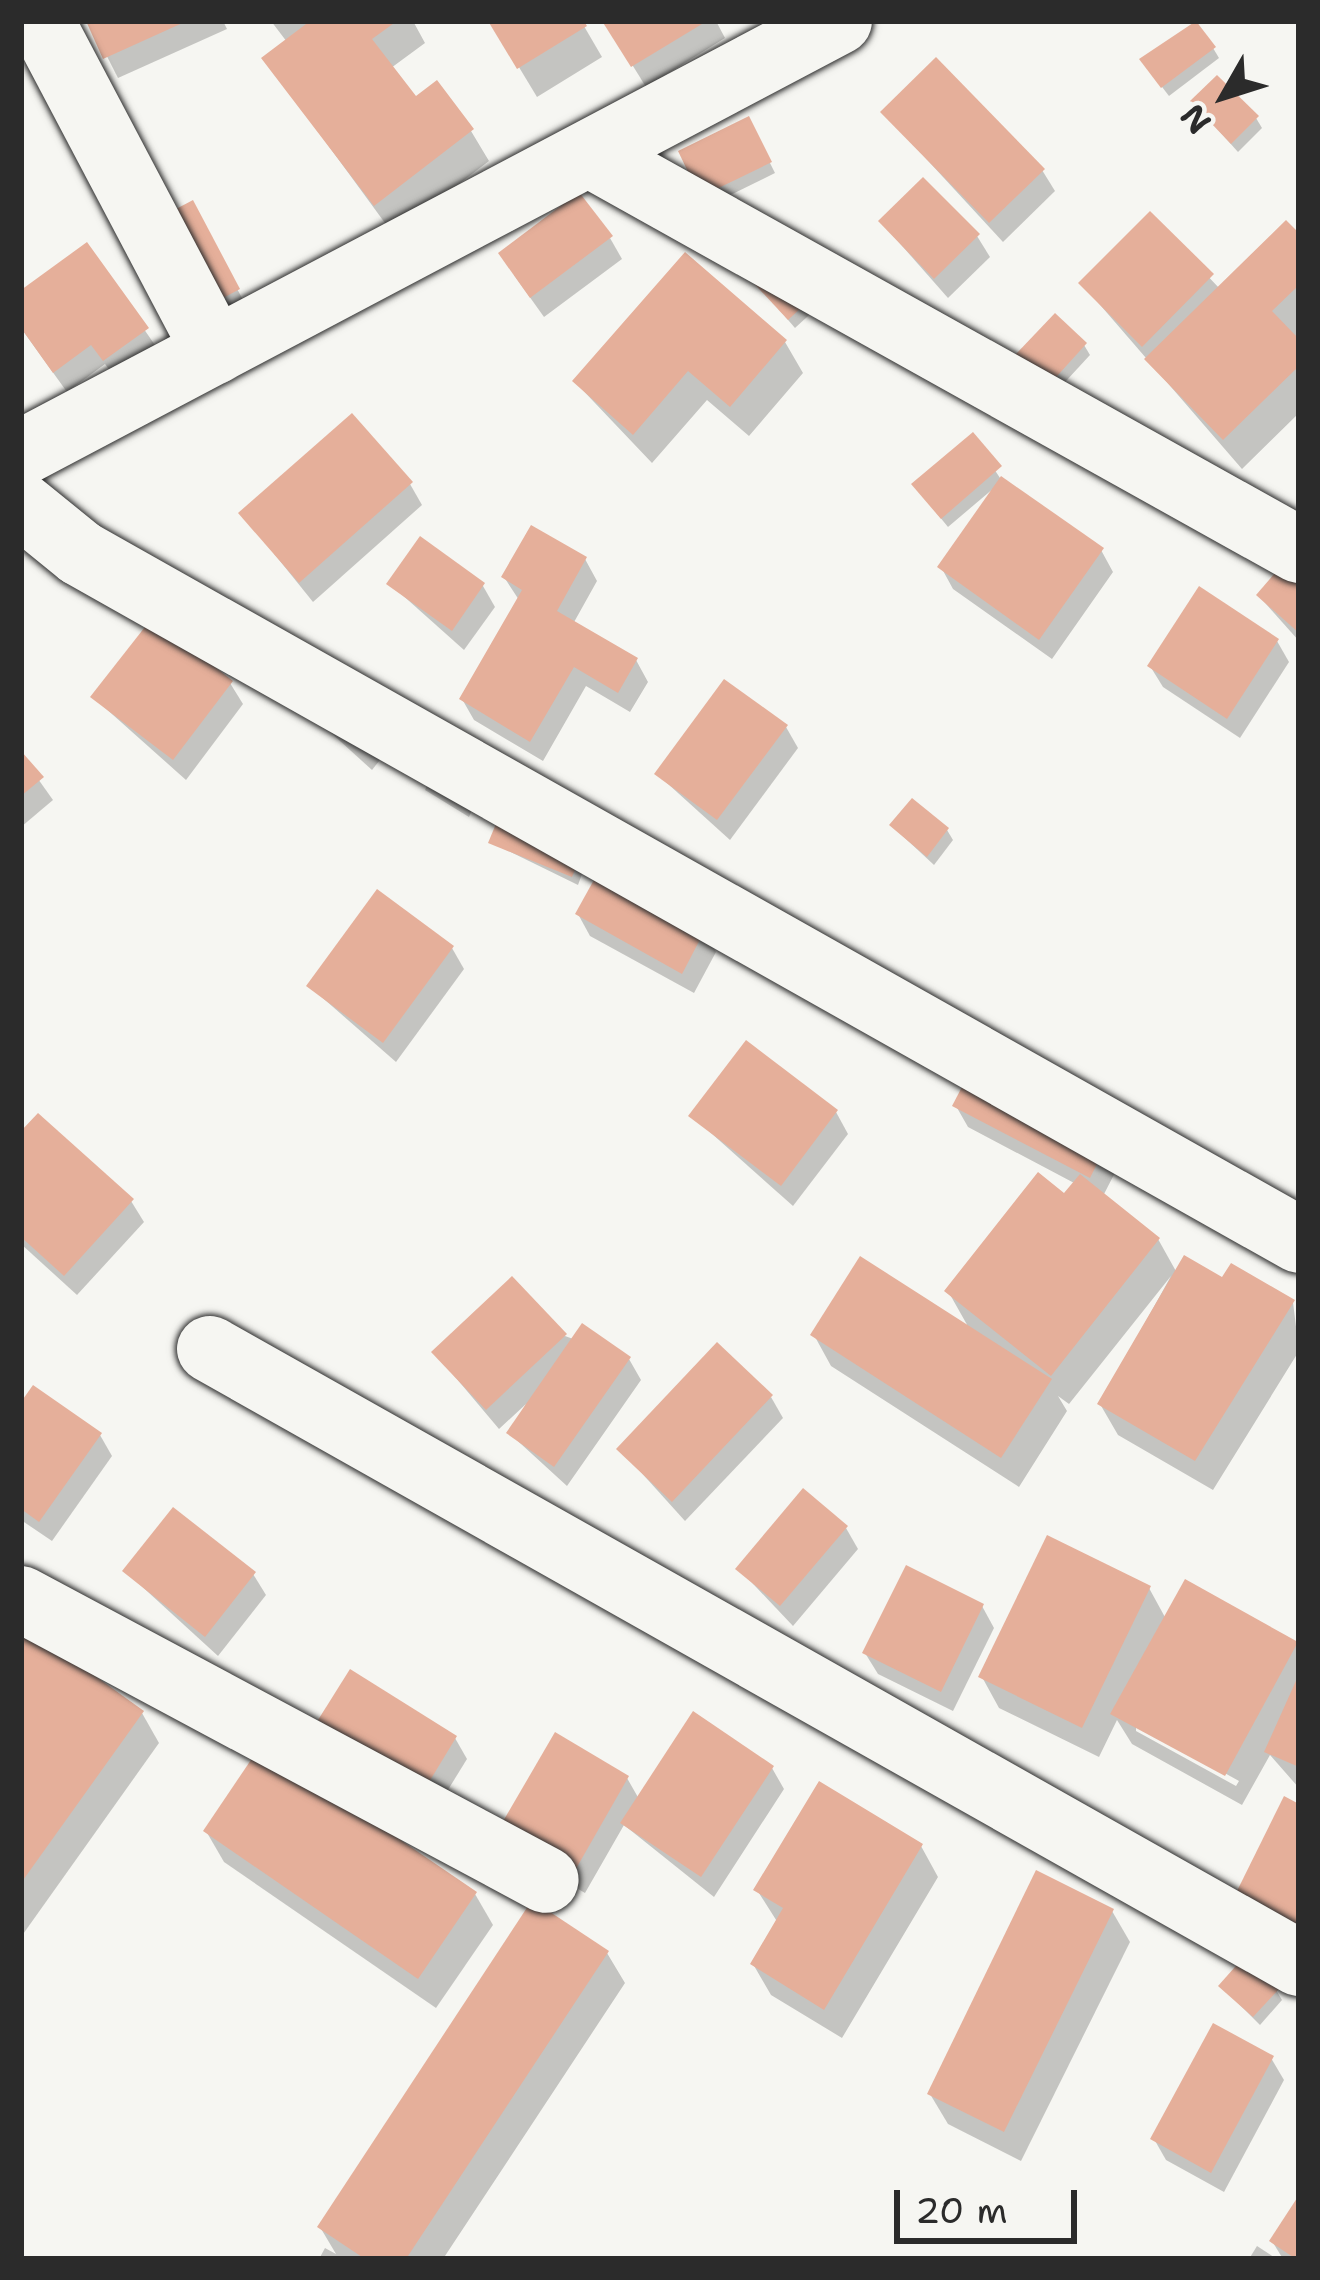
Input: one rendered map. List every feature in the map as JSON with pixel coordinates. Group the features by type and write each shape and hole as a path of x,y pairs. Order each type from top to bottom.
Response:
{"street":[{"path":"41,21 215,351"},
{"path":"21,453 839,21"},
{"path":"589,154 1299,550"},
{"path":"21,506 80,553 1299,1240"},
{"path":"210,1348 1299,1963"},
{"path":"21,1599 546,1880"}],"building":[{"path":"86,21 187,21 103,59"},
{"path":"310,21 397,21 372,39 416,96 437,80 474,129 374,206 261,58"},
{"path":"488,21 584,21 587,26 517,69"},
{"path":"602,21 707,21 631,67"},
{"path":"1196,21 1216,47 1161,88 1139,59"},
{"path":"936,57 1045,169 989,223 880,112"},
{"path":"1217,75 1259,116 1231,144 1190,101"},
{"path":"749,116 772,162 700,197 678,151"},
{"path":"923,177 980,234 934,279 878,221"},
{"path":"579,192 613,236 530,298 498,253"},
{"path":"193,200 240,289 208,306 161,217"},
{"path":"1150,211 1214,274 1142,347 1078,283"},
{"path":"1286,220 1299,233 1299,285 1272,311 1299,339 1299,366 1223,440 1144,359"},
{"path":"87,242 149,328 103,361 91,345 53,373 21,328 21,290"},
{"path":"685,252 787,340 730,407 688,371 633,435 572,381"},
{"path":"747,276 817,293 788,320"},
{"path":"1055,313 1087,343 1048,386 1014,356"},
{"path":"352,413 413,482 299,583 238,513"},
{"path":"973,432 1002,466 941,519 911,484"},
{"path":"1001,476 1104,548 1039,640 937,567"},
{"path":"531,525 587,557 557,611 638,658 618,693 574,667 530,742 459,699 522,590 501,577"},
{"path":"420,536 485,583 452,631 386,584"},
{"path":"1299,545 1299,633 1256,595"},
{"path":"1199,586 1279,639 1227,719 1147,666"},
{"path":"152,618 233,681 173,760 90,697"},
{"path":"724,679 788,725 717,820 654,774"},
{"path":"21,751 44,777 21,796"},
{"path":"912,798 949,828 927,857 889,825"},
{"path":"503,807 587,840 572,877 488,843"},
{"path":"600,869 706,928 682,974 575,914"},
{"path":"377,889 454,946 383,1043 306,986"},
{"path":"746,1040 838,1110 781,1186 688,1116"},
{"path":"974,1064 1111,1136 1090,1178 952,1106"},
{"path":"38,1113 134,1199 64,1276 21,1237 21,1131"},
{"path":"1038,1172 1064,1193 1080,1174 1160,1238 1051,1376 944,1291"},
{"path":"1184,1255 1222,1277 1231,1263 1295,1300 1195,1461 1097,1404"},
{"path":"860,1256 1052,1379 1001,1458 810,1335"},
{"path":"512,1276 567,1334 486,1410 431,1352"},
{"path":"582,1323 631,1357 554,1467 506,1433"},
{"path":"717,1342 773,1395 672,1502 616,1449"},
{"path":"33,1385 102,1433 39,1522 21,1509 21,1402"},
{"path":"803,1488 848,1526 780,1606 735,1569"},
{"path":"173,1507 256,1572 205,1637 122,1571"},
{"path":"1047,1535 1151,1586 1082,1728 978,1677"},
{"path":"906,1565 984,1604 941,1692 862,1653"},
{"path":"1185,1579 1298,1642 1225,1776 1110,1714"},
{"path":"21,1623 144,1711 21,1883"},
{"path":"350,1669 457,1736 426,1787 318,1720"},
{"path":"1299,1674 1299,1767 1264,1752"},
{"path":"693,1711 774,1766 701,1877 620,1823"},
{"path":"555,1732 629,1776 573,1874 498,1830"},
{"path":"261,1745 477,1892 418,1979 203,1831"},
{"path":"819,1781 923,1844 824,2010 750,1964 783,1908 753,1890"},
{"path":"1284,1796 1299,1804 1299,1929 1234,1897"},
{"path":"1036,1870 1114,1909 1004,2132 927,2094"},
{"path":"532,1900 609,1951 406,2259 365,2259 317,2227"},
{"path":"1243,1958 1279,1989 1253,2017 1218,1986"},
{"path":"1213,2023 1274,2056 1211,2173 1150,2139"},
{"path":"1299,2195 1299,2259 1296,2259 1269,2241"}]}
